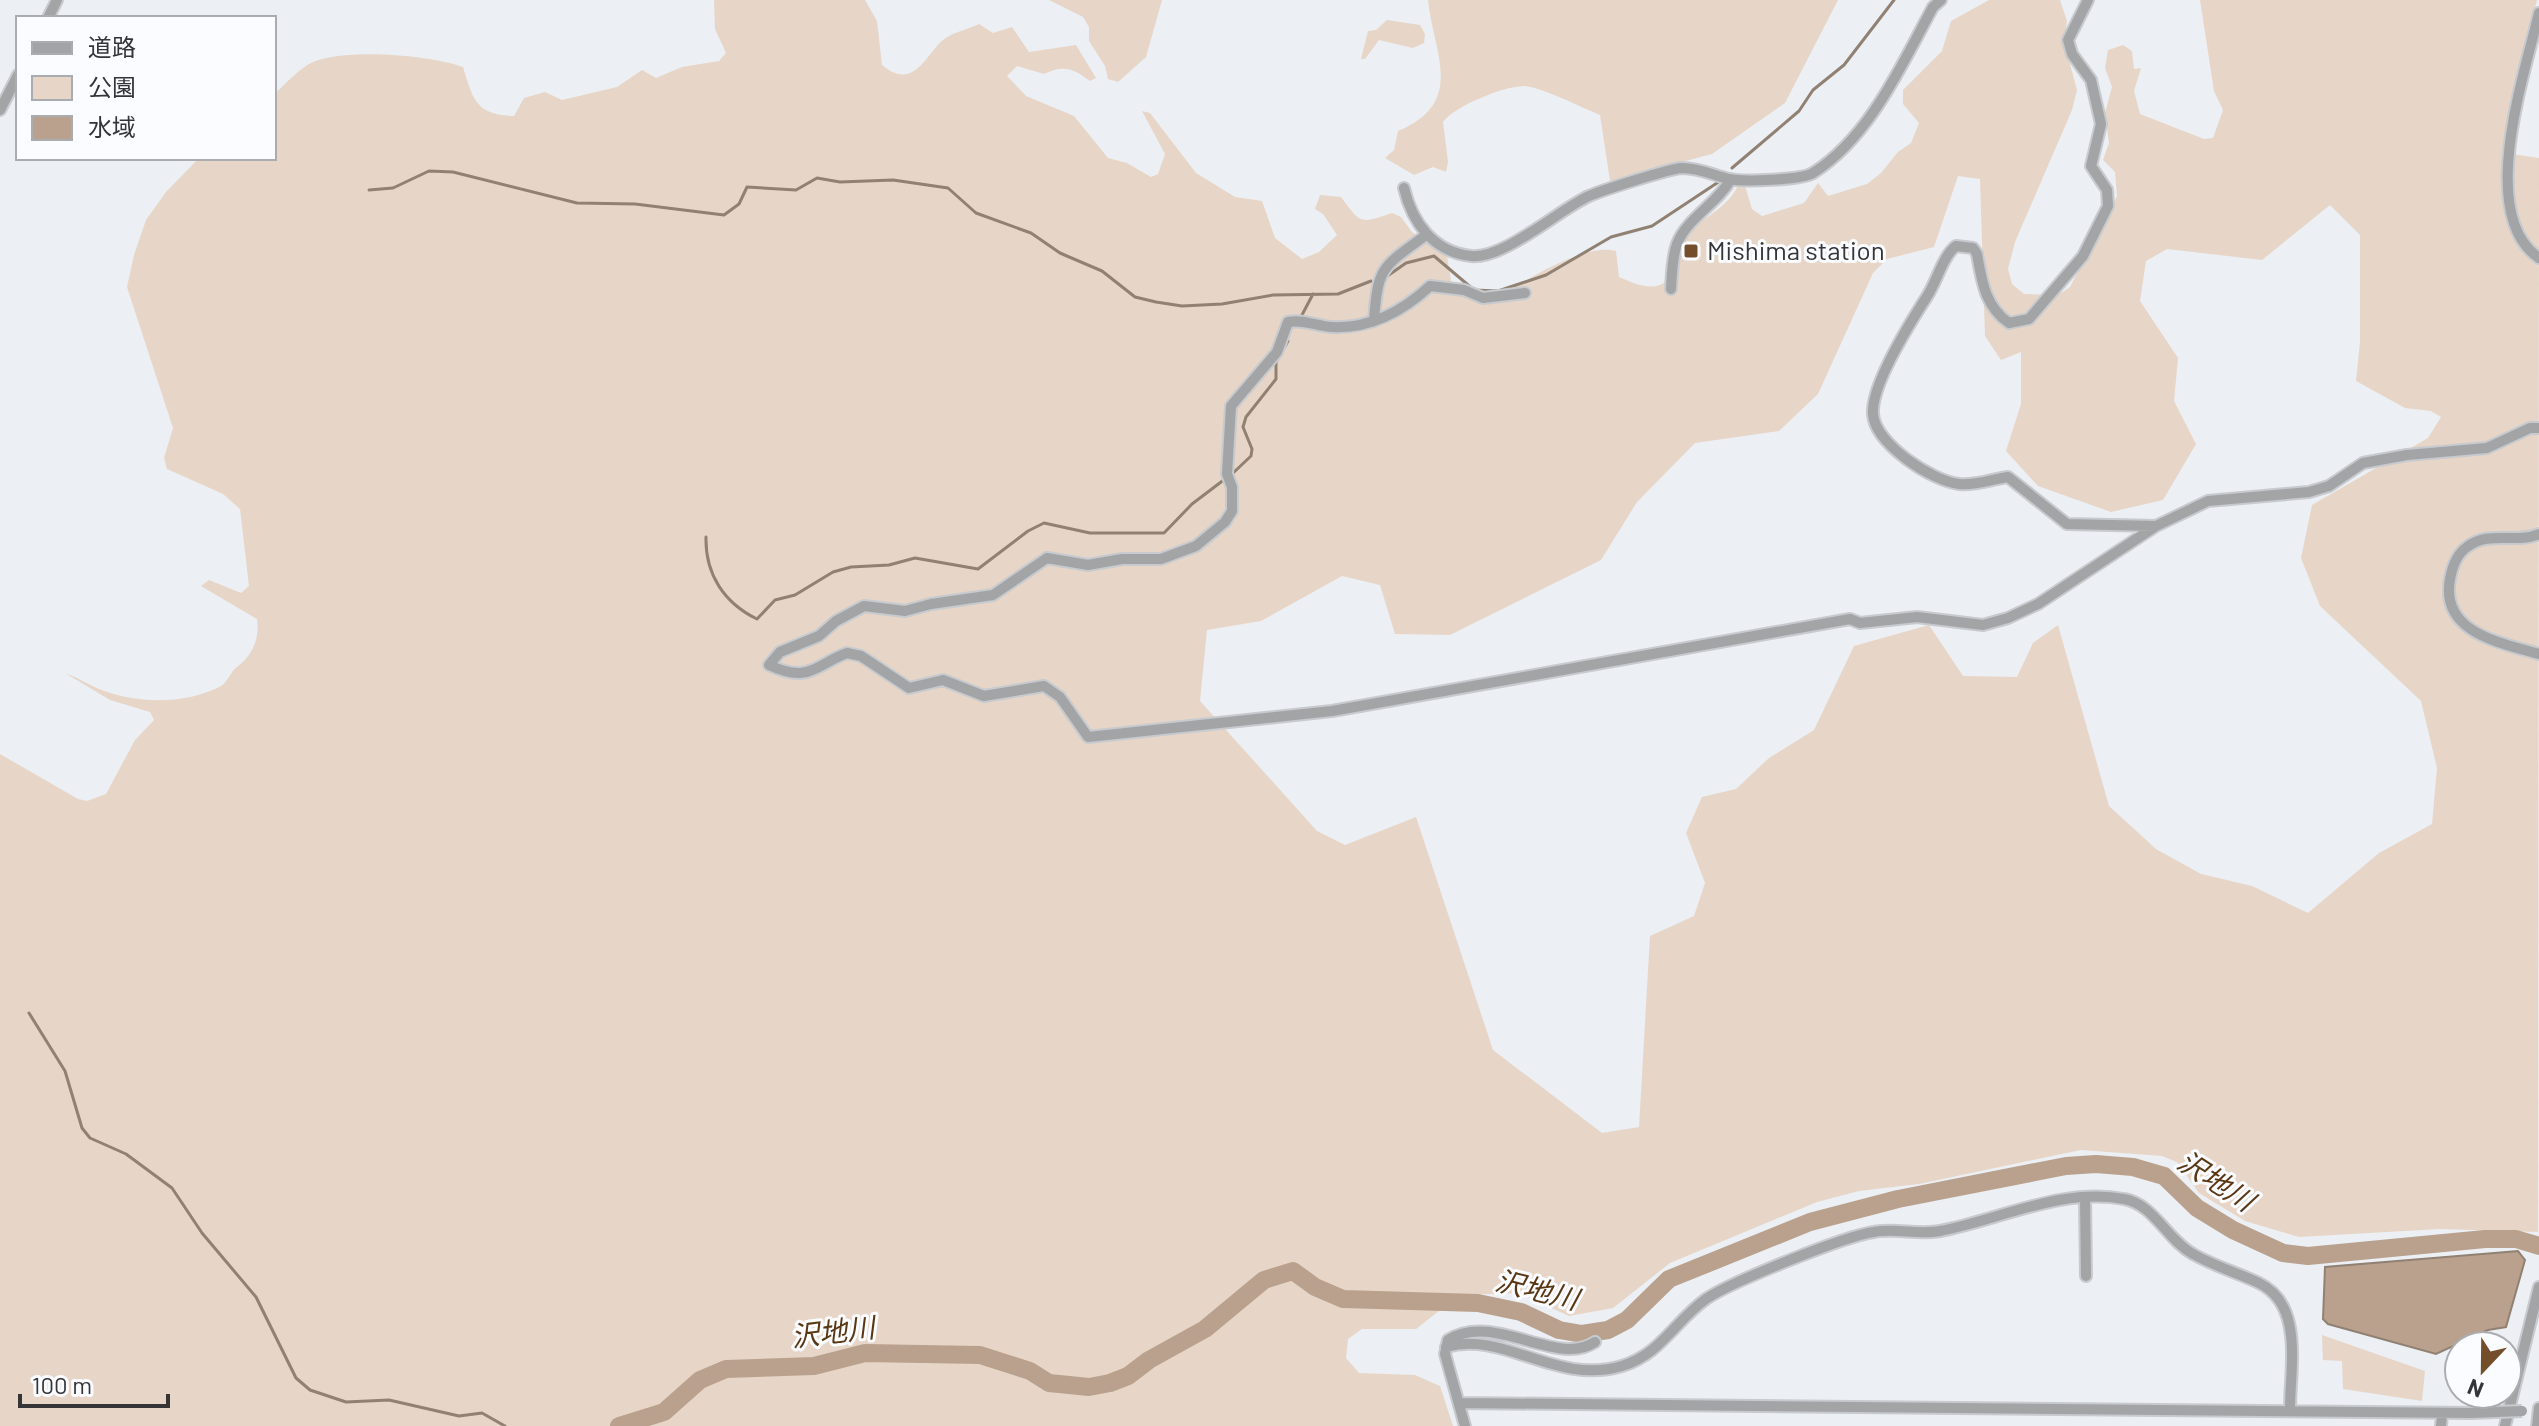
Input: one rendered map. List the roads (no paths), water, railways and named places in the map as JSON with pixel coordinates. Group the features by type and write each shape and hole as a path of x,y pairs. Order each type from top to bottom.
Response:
{"street":[{"path":"1404,188 1415,223 1426,235 1472,257 1486,255 1551,222 1591,195 1668,171 1694,169 1731,179 1810,175 1838,152 1891,84 1933,7 1941,0"},
{"path":"2088,0 2068,40 2072,54 2091,80 2101,124 2091,166 2107,190 2108,206 2083,256 2029,319 2009,323 1997,315 1986,297 1973,248 1956,246 1948,252 1941,274 1909,324 1874,400 1873,416 1877,427 1910,463 1948,482 1963,485 2008,477 2067,524 2156,526"},
{"path":"2539,13 2512,136 2508,190 2512,220 2521,238 2539,258"},
{"path":"0,110 16,79"},
{"path":"1671,289 1676,246 1686,228 1723,192 1731,179"},
{"path":"1374,320 1377,282 1384,267 1426,235"},
{"path":"1525,293 1483,298 1464,290 1430,286 1399,312 1374,320 1333,327 1304,320 1288,322 1277,352 1233,401 1227,474 1232,487 1232,511 1225,522 1196,546 1161,559 1134,558 1088,565 1047,558 993,595 905,611 864,606 836,621 819,636 780,652 769,665 804,673 815,671 847,653 866,659 909,688 943,680 984,696 1044,686 1060,697 1088,737 1332,711 1850,619 1860,623 1917,617 1983,625 2038,604 2156,526 2222,498 2309,492 2329,486 2363,463 2487,448 2530,428 2539,428"},
{"path":"2539,534 2531,537 2484,538 2466,547 2451,572 2448,597 2452,611 2466,627 2482,637 2539,654"},
{"path":"2085,1197 2086,1276"},
{"path":"1446,1347 1494,1346 1560,1368 1609,1370 1646,1355 1665,1342 1706,1300 1832,1246 1875,1231 1942,1231 2085,1197 2134,1202 2148,1210 2191,1254 2262,1284 2278,1296 2290,1321 2290,1409"},
{"path":"2505,1426 2538,1292"},
{"path":"1446,1347 1454,1337 1494,1332 1573,1349 1595,1342"},
{"path":"1446,1347 1465,1426"},
{"path":"1461,1403 2290,1409 2442,1414 2539,1408 2537,1426"},
{"path":"2441,1426 2442,1414"}],"water":[{"path":"2518,1251 2525,1260 2506,1327 2443,1330 2443,1351 2436,1354 2328,1324 2323,1319 2325,1267"}],"waterway":[{"path":"1732,168 1799,111 1813,90 1844,65 1894,0"},
{"path":"369,190 393,188 429,171 453,172 577,203 635,204 724,215 739,204 747,187 796,190 817,178 840,182 893,180 948,188 976,213 1031,233 1060,253 1102,271 1135,297 1156,302 1182,306 1222,304 1273,295 1338,294 1371,281"},
{"path":"1386,277 1406,263 1434,256 1474,290 1498,291 1546,275 1611,237 1652,226 1720,181"},
{"path":"1302,315 1313,294"},
{"path":"1232,474 1251,456 1252,449 1243,427 1246,417 1276,379 1276,362 1288,341"},
{"path":"706,537 709,563 719,586 735,605 757,619 775,600 795,595 833,572 851,567 889,565 915,558 978,569 1028,531 1044,523 1090,533 1164,533 1192,504 1225,479"},
{"path":"29,1013 65,1071 82,1128 90,1138 126,1154 172,1188 202,1233 256,1297 296,1378 310,1390 346,1402 389,1400 459,1416 482,1413 505,1426"},
{"name":"沢地川","path":"619,1426 664,1412 700,1380 726,1369 814,1366 865,1353 980,1355 1030,1371 1049,1383 1089,1387 1110,1383 1128,1376 1149,1360 1205,1329 1264,1280 1293,1271 1315,1287 1343,1299 1478,1303 1521,1312 1559,1330 1582,1334 1608,1330 1627,1320 1669,1279 1810,1222 1898,1199 2066,1166 2096,1164 2133,1167 2164,1176 2197,1208 2233,1230 2283,1253 2308,1256 2485,1239 2516,1239 2539,1246"}],"place":[{"name":"Mishima station","path":"1691,251"}]}
